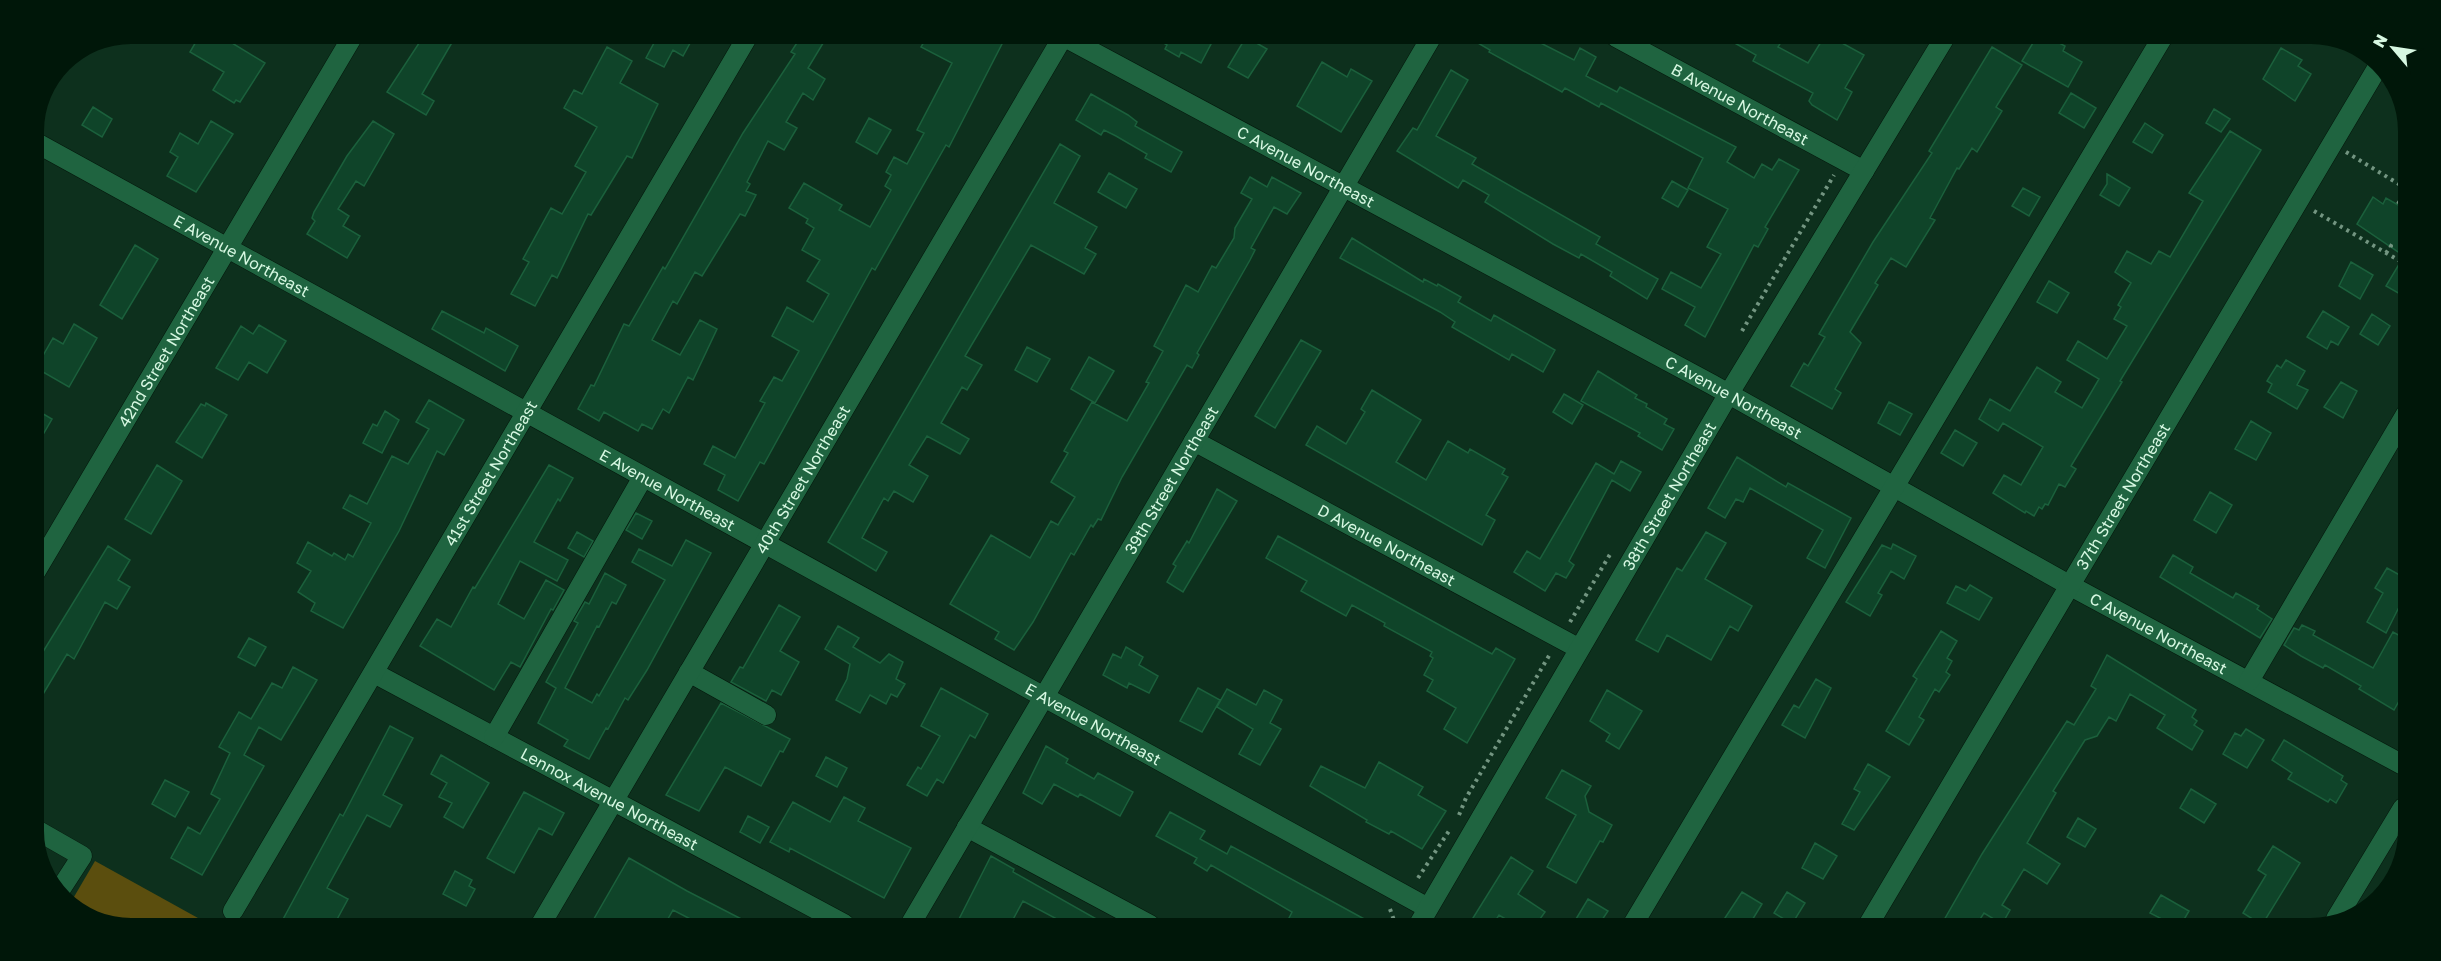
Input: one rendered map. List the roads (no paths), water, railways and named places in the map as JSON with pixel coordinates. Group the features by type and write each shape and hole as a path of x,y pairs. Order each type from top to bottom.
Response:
{"street":[{"name":"42nd Street Northeast","path":"44,557 348,44"},
{"name":"41st Street Northeast","path":"233,911 743,44"},
{"name":"40th Street Northeast","path":"545,918 1058,44"},
{"name":"C Avenue Northeast","path":"1078,44 1345,185 1728,394 2069,585 2398,762"},
{"name":"39th Street Northeast","path":"914,918 1427,44"},
{"name":"B Avenue Northeast","path":"1629,44 1864,171"},
{"name":"38th Street Northeast","path":"1422,918 1728,394 1941,44"},
{"path":"1637,918 2158,44"},
{"name":"37th Street Northeast","path":"1872,918 2069,585 2377,78"},
{"name":"E Avenue Northeast","path":"44,147 1428,908"},
{"path":"2249,681 2397,429"},
{"name":"D Avenue Northeast","path":"1194,441 1578,648"},
{"path":"494,737 643,477"},
{"path":"689,672 766,715"},
{"name":"Lennox Avenue Northeast","path":"374,673 833,918"},
{"path":"2340,912 2398,816"},
{"path":"967,827 1137,918"},
{"path":"44,834 82,856 63,885"}]}
